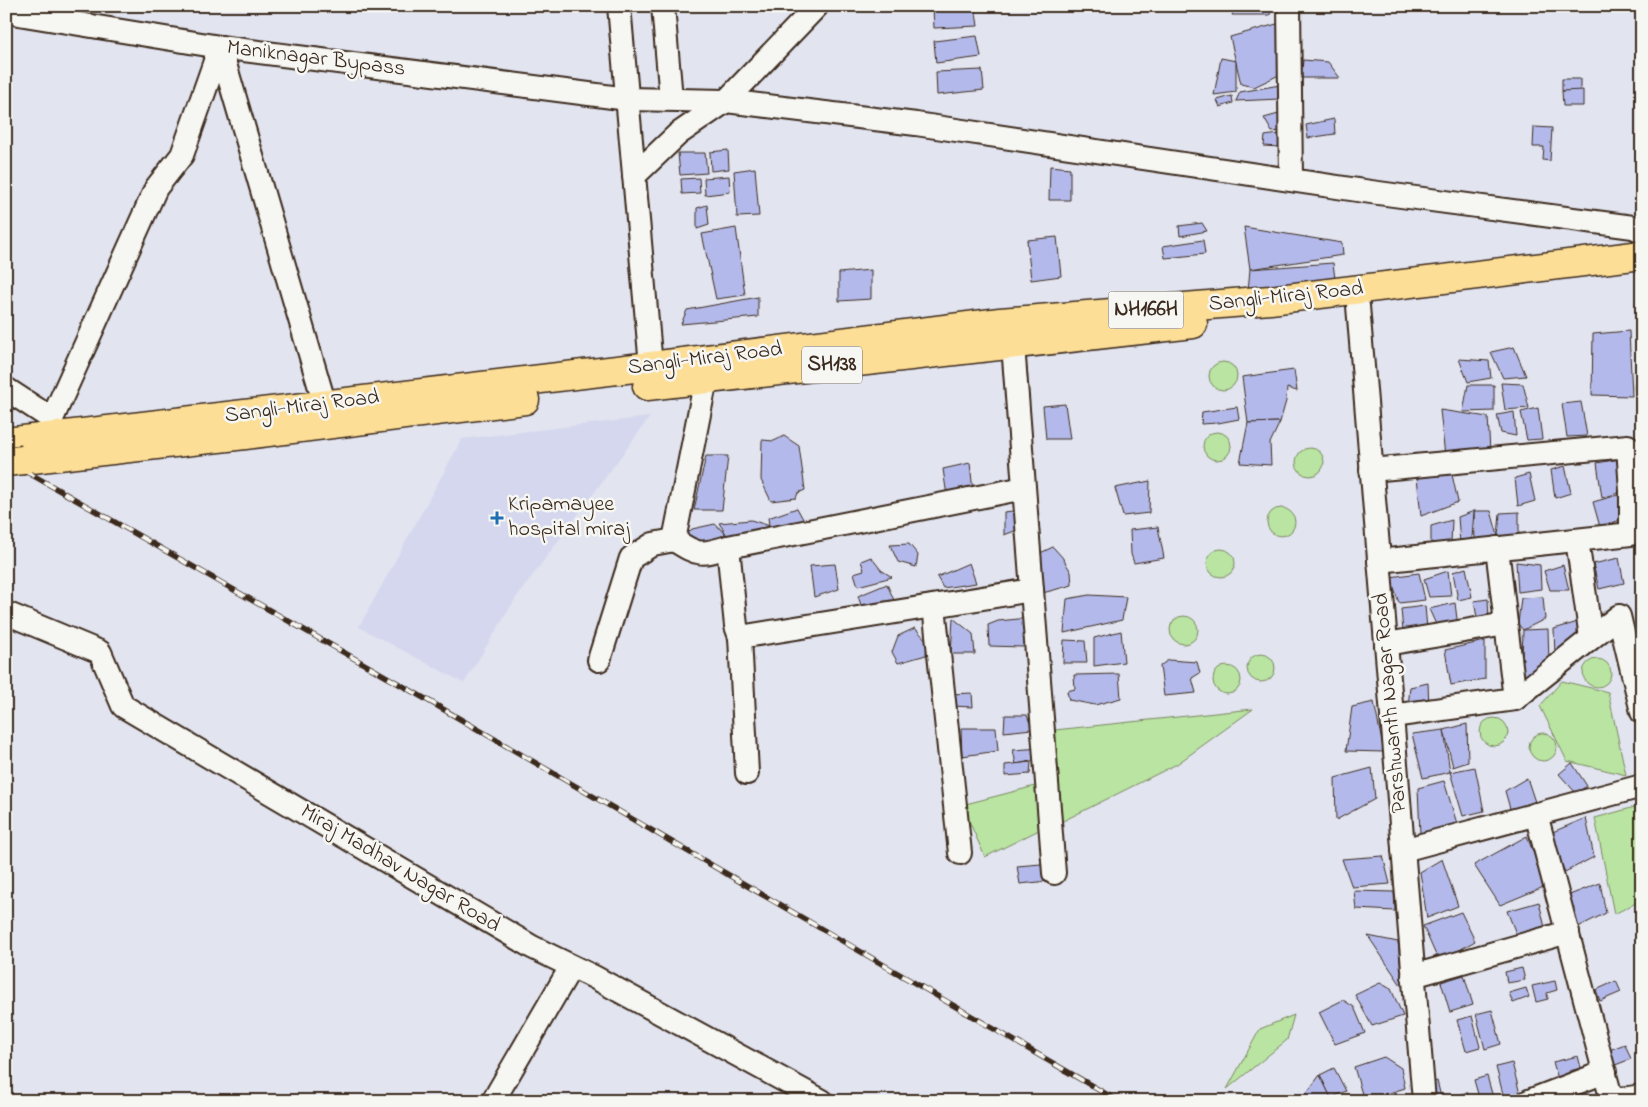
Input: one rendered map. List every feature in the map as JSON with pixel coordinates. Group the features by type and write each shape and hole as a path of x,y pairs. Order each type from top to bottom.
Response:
{"highway":[{"name":"Sangli-Miraj Road","path":"11,451 53,438 1000,322 1270,300 1642,255"},
{"name":"Sangli-Miraj Road","path":"53,438 706,379 1642,274"}],"street":[{"path":"619,6 651,366"},
{"path":"663,6 671,99 726,101 916,124 1380,193 1632,227 1642,231"},
{"path":"634,176 678,134 726,101 817,6"},
{"path":"1288,6 1291,179"},
{"name":"Maniknagar Bypass","path":"6,12 50,13 220,47 628,99 671,99"},
{"path":"220,47 325,404"},
{"path":"6,389 53,438 156,188 182,155 220,47"},
{"name":"Parshwanth Nagar Road","path":"1358,306 1424,1101"},
{"path":"1013,345 1054,873"},
{"path":"674,540 706,379"},
{"path":"1371,470 1628,446 1631,534 1379,561"},
{"path":"599,660 630,558 653,544 674,540 688,549 704,554 728,547 1024,488"},
{"path":"1577,540 1591,638"},
{"path":"728,547 736,626 740,637 747,773"},
{"path":"1497,548 1515,699"},
{"path":"740,637 1032,590"},
{"path":"934,606 960,853"},
{"name":"Miraj Madhav Nagar Road","path":"6,614 100,652 123,706 532,947 594,977 822,1101"},
{"path":"1392,716 1515,699 1618,616 1642,712"},
{"path":"1386,644 1506,624"},
{"path":"1403,850 1642,786"},
{"path":"1536,814 1611,1100 1642,1096"},
{"path":"1413,976 1568,932"},
{"path":"494,1101 571,967"},
{"path":"1529,1101 1605,1072"}],"shaded area":[{"name":"Kripamayee hospital miraj","path":"650,417 516,598 464,683 359,627 462,439"}],"green space":[{"path":"1223,362 1233,366 1237,376 1233,386 1223,390 1213,386 1209,376 1213,366"},
{"path":"1642,375 1642,400 1634,391 1634,384"},
{"path":"1217,432 1227,436 1231,446 1227,456 1217,460 1207,456 1203,446 1207,436"},
{"path":"1310,448 1320,452 1324,462 1320,472 1310,476 1300,472 1296,462 1300,452"},
{"path":"1281,508 1291,512 1295,522 1291,532 1281,536 1271,532 1267,522 1271,512"},
{"path":"1221,549 1231,553 1235,563 1231,573 1221,577 1211,573 1207,563 1211,553"},
{"path":"1184,616 1194,620 1198,630 1194,640 1184,644 1174,640 1170,630 1174,620"},
{"path":"1261,654 1271,658 1275,668 1271,678 1261,682 1251,678 1247,668 1251,658"},
{"path":"1597,659 1607,663 1611,673 1607,683 1597,687 1587,683 1583,673 1587,663"},
{"path":"1227,666 1237,670 1241,680 1237,690 1227,694 1217,690 1213,680 1217,670"},
{"path":"1562,681 1608,692 1626,775 1567,761 1540,706"},
{"path":"1253,709 1177,764 1057,824 1055,730"},
{"path":"1494,718 1504,722 1508,732 1504,742 1494,746 1484,742 1480,732 1484,722"},
{"path":"1543,733 1553,737 1557,747 1553,757 1543,761 1533,757 1529,747 1533,737"},
{"path":"1039,785 1041,829 985,857 962,805"},
{"path":"1642,805 1642,900 1614,914 1595,818"},
{"path":"1294,1015 1287,1040 1227,1089 1260,1029"}],"building":[{"path":"975,6 978,26 934,28 933,8"},
{"path":"1271,6 1270,15 1232,15 1235,7"},
{"path":"1284,22 1281,74 1254,87 1241,84 1230,37"},
{"path":"977,36 981,57 936,63 934,41"},
{"path":"1221,58 1236,61 1236,92 1214,95"},
{"path":"1303,60 1328,62 1340,78 1301,78"},
{"path":"982,70 984,90 937,95 936,72"},
{"path":"1562,79 1580,79 1580,92 1562,91"},
{"path":"1280,85 1279,99 1236,101 1240,92"},
{"path":"1583,90 1583,106 1563,106 1562,91"},
{"path":"1232,96 1233,103 1220,107 1217,100"},
{"path":"1286,112 1287,130 1272,132 1264,118"},
{"path":"1334,119 1335,134 1308,138 1306,125"},
{"path":"1534,127 1552,128 1550,161 1543,160 1544,147 1533,147"},
{"path":"1279,134 1280,147 1264,146 1265,136"},
{"path":"728,150 729,169 711,171 710,152"},
{"path":"678,153 705,153 707,173 680,175"},
{"path":"1050,166 1070,168 1070,200 1049,200"},
{"path":"755,168 759,216 737,217 734,171"},
{"path":"729,176 730,192 705,195 704,178"},
{"path":"699,178 700,193 682,194 681,179"},
{"path":"707,205 709,225 697,229 697,208"},
{"path":"1202,223 1207,231 1180,236 1179,226"},
{"path":"1244,227 1342,243 1343,255 1250,269"},
{"path":"736,228 745,295 716,299 702,234"},
{"path":"1057,237 1061,276 1031,280 1027,240"},
{"path":"1203,240 1205,254 1165,258 1163,246"},
{"path":"1333,263 1335,279 1248,291 1250,269"},
{"path":"871,270 871,299 839,301 839,273"},
{"path":"758,297 758,317 681,324 687,310"},
{"path":"1629,331 1632,396 1592,395 1593,334"},
{"path":"1514,347 1526,376 1503,378 1491,352"},
{"path":"1459,359 1489,361 1491,378 1468,382"},
{"path":"1294,370 1297,391 1287,388 1286,401 1280,422 1248,423 1242,377"},
{"path":"1501,383 1523,384 1529,408 1505,410"},
{"path":"1468,385 1494,385 1494,411 1463,412"},
{"path":"1581,402 1587,436 1567,437 1562,404"},
{"path":"1065,404 1070,439 1046,439 1043,406"},
{"path":"1237,407 1239,419 1201,424 1202,412"},
{"path":"1538,408 1542,439 1527,440 1521,412"},
{"path":"1440,410 1488,417 1490,451 1445,456"},
{"path":"1514,412 1516,436 1501,433 1497,415"},
{"path":"1280,422 1270,443 1271,465 1240,463 1248,423"},
{"path":"784,436 799,446 805,490 798,493 796,498 771,501 761,480 762,440 774,441"},
{"path":"706,456 728,456 722,510 694,510"},
{"path":"1625,458 1625,491 1602,498 1597,463"},
{"path":"970,463 973,491 947,496 943,469"},
{"path":"1565,466 1571,493 1555,498 1551,470"},
{"path":"1451,470 1458,502 1421,516 1417,477"},
{"path":"1529,474 1535,501 1518,506 1515,478"},
{"path":"1150,481 1149,513 1123,516 1115,488"},
{"path":"1618,495 1623,519 1600,527 1593,502"},
{"path":"797,508 803,519 795,534 771,538 768,518"},
{"path":"1021,510 1020,529 1004,535 1004,512"},
{"path":"1474,511 1491,511 1498,536 1475,540"},
{"path":"1474,511 1472,538 1460,543 1458,517"},
{"path":"1519,512 1519,535 1498,536 1500,513"},
{"path":"751,520 770,526 766,539 734,546 719,523"},
{"path":"1452,520 1451,543 1431,546 1431,526"},
{"path":"715,524 725,533 719,544 688,549 683,538 692,529"},
{"path":"1158,527 1164,558 1134,563 1131,554 1130,530"},
{"path":"909,544 918,555 916,567 898,562 890,545"},
{"path":"1053,547 1071,572 1072,585 1039,594 1034,556"},
{"path":"871,557 881,570 892,577 858,586 854,573 864,570 861,561"},
{"path":"1619,558 1624,583 1599,589 1593,564"},
{"path":"1516,562 1540,565 1541,589 1518,592"},
{"path":"969,563 976,583 943,588 937,577"},
{"path":"835,564 839,589 814,597 810,566"},
{"path":"1563,565 1569,590 1550,590 1544,571"},
{"path":"1466,568 1472,597 1458,600 1453,572"},
{"path":"1448,571 1451,596 1429,597 1424,579"},
{"path":"1419,573 1425,600 1399,603 1390,577"},
{"path":"887,584 896,605 863,611 858,596"},
{"path":"1089,595 1126,597 1122,620 1064,633 1067,599"},
{"path":"1543,597 1545,619 1523,630 1518,624 1521,598"},
{"path":"1488,599 1489,621 1478,623 1474,601"},
{"path":"1455,603 1458,627 1438,629 1429,609"},
{"path":"1425,606 1427,629 1403,631 1401,609"},
{"path":"953,618 973,634 975,654 951,654"},
{"path":"1029,618 1031,630 1023,647 989,646 988,625 998,621"},
{"path":"1578,622 1576,641 1555,656 1554,629"},
{"path":"915,628 927,641 926,655 898,663 892,652 898,636"},
{"path":"1548,629 1549,663 1521,686 1523,630"},
{"path":"1121,631 1124,662 1094,666 1094,638"},
{"path":"1064,640 1085,641 1087,663 1063,663"},
{"path":"1485,641 1485,679 1451,685 1445,650"},
{"path":"1637,643 1642,644 1642,654"},
{"path":"1168,660 1197,662 1200,673 1192,678 1196,693 1164,696 1160,666"},
{"path":"1119,674 1121,698 1095,705 1069,700 1067,691 1075,689 1074,675"},
{"path":"1428,683 1429,707 1408,707 1410,687"},
{"path":"972,693 973,707 952,706 951,694"},
{"path":"1374,702 1384,752 1346,751 1352,707"},
{"path":"1005,715 1027,715 1032,729 1004,732"},
{"path":"1467,724 1468,762 1453,767 1444,730"},
{"path":"961,728 996,728 998,751 962,756"},
{"path":"1444,730 1450,772 1423,778 1412,734"},
{"path":"1041,748 1041,759 1016,764 1013,750"},
{"path":"1031,762 1030,774 1005,776 1005,765"},
{"path":"1572,763 1587,786 1576,793 1559,774"},
{"path":"1475,767 1484,811 1463,816 1450,772"},
{"path":"1372,768 1375,799 1336,820 1335,778"},
{"path":"1527,778 1535,802 1511,812 1505,791"},
{"path":"1444,781 1458,827 1420,834 1418,788"},
{"path":"1586,818 1594,857 1565,872 1548,834"},
{"path":"1527,836 1546,886 1500,905 1474,865"},
{"path":"1383,856 1390,884 1352,887 1342,859"},
{"path":"1442,859 1458,906 1427,918 1420,872"},
{"path":"1053,863 1048,881 1020,884 1017,866"},
{"path":"1600,883 1606,913 1574,929 1567,896"},
{"path":"1354,891 1394,892 1395,911 1356,909"},
{"path":"1539,902 1546,932 1519,941 1507,911"},
{"path":"1461,912 1475,941 1439,962 1423,926"},
{"path":"1368,936 1398,942 1403,988"},
{"path":"1522,968 1525,980 1507,983 1505,972"},
{"path":"1464,975 1473,1005 1450,1012 1441,982"},
{"path":"1555,981 1557,990 1547,993 1548,999 1536,1002 1532,986"},
{"path":"1616,981 1621,992 1600,1001 1596,990"},
{"path":"1380,983 1391,989 1403,1016 1372,1026 1355,995"},
{"path":"1526,988 1529,997 1513,1003 1509,993"},
{"path":"1343,1000 1354,1007 1365,1033 1335,1044 1319,1012"},
{"path":"1492,1010 1501,1044 1485,1049 1476,1014"},
{"path":"1472,1016 1480,1047 1466,1051 1457,1020"},
{"path":"1625,1044 1631,1059 1610,1067 1604,1052"},
{"path":"1642,1052 1642,1071 1637,1054"},
{"path":"1578,1056 1581,1068 1569,1071 1572,1081 1558,1079 1553,1062"},
{"path":"1384,1057 1401,1068 1405,1088 1377,1097 1362,1094 1354,1067"},
{"path":"1512,1063 1520,1094 1504,1098 1496,1067"},
{"path":"1334,1068 1346,1091 1331,1098 1320,1075"},
{"path":"1320,1075 1331,1098 1329,1101 1308,1101 1305,1095"},
{"path":"1487,1076 1494,1101 1480,1101 1474,1080"},
{"path":"1437,1081 1442,1101 1434,1101 1429,1083"},
{"path":"1467,1092 1470,1101 1455,1101 1454,1097"}],"railway":[{"path":"6,460 429,701 1118,1101"}],"place":[{"name":"Kripamayee hospital miraj","path":"497,518"}]}
